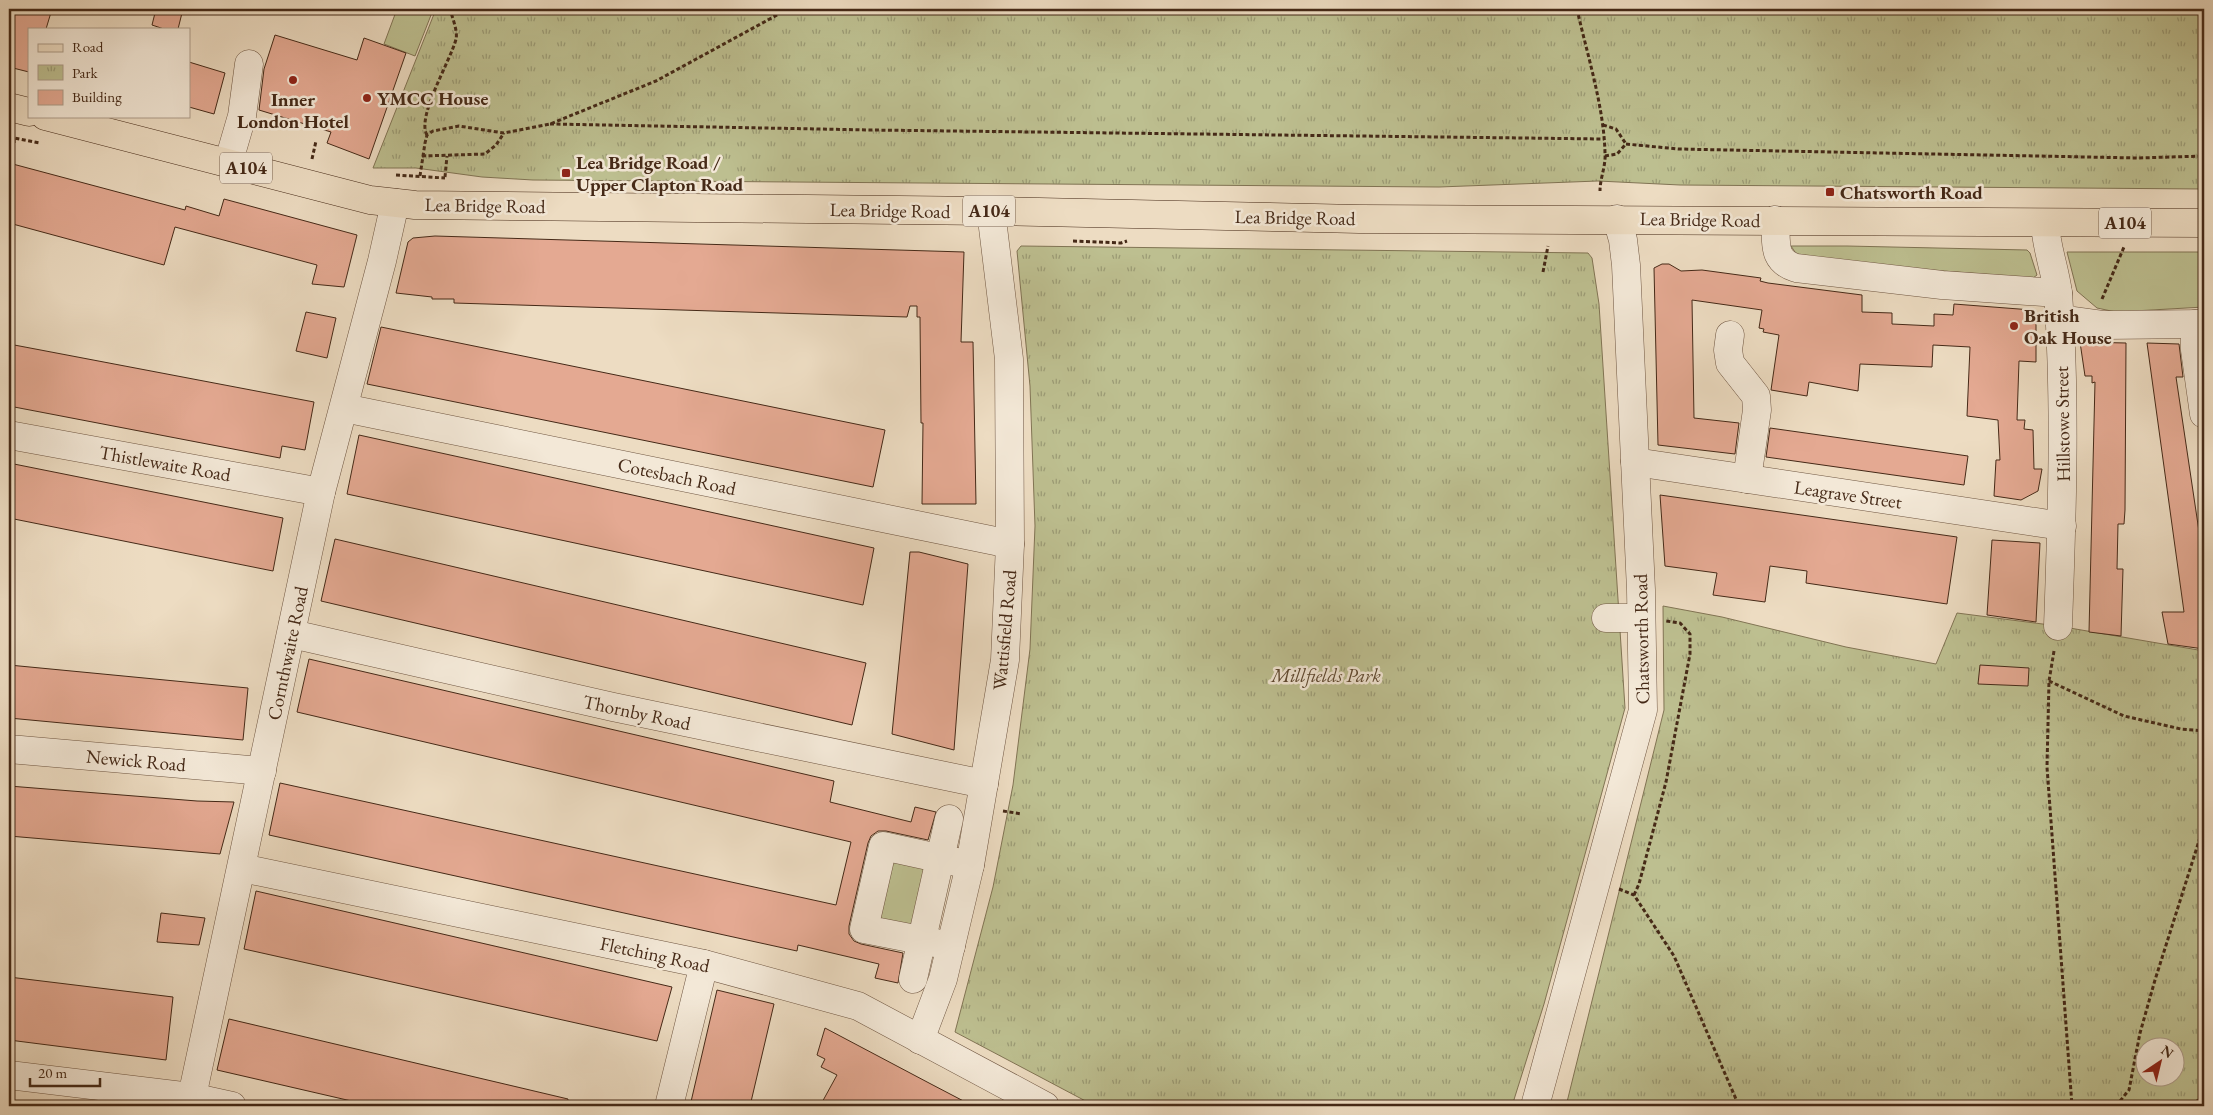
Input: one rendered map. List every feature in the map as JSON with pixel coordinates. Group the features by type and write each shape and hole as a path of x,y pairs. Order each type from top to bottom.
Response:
{"main road":[{"path":"9,107 28,112"},
{"name":"Lea Bridge Road","path":"53,118 370,200 395,203 495,206 991,211 1359,219 1618,218 2204,223"}],"street":[{"path":"228,164 242,116 248,64"},
{"name":"Cornthwaite Road","path":"191,1102 321,492 382,261 395,203"},
{"name":"Wattisfield Road","path":"920,1040 943,979 970,865 1005,660 1010,544 1008,359 991,211"},
{"name":"Chatsworth Road","path":"1535,1106 1643,710 1652,619 1647,524 1635,462 1626,265 1618,218"},
{"name":"Lea Bridge Road","path":"1775,220 1777,254 1784,263 1796,268 1932,284 2059,306"},
{"name":"Hillstowe Street","path":"2045,223 2046,242 2056,276 2059,306 2062,401 2062,526 2058,626"},
{"path":"2059,306 2104,325 2200,324 2195,350 2204,414"},
{"path":"1730,335 1728,350 1730,363 1756,396 1757,410 1747,479"},
{"name":"Cotesbach Road","path":"344,408 1010,544"},
{"name":"Thistlewaite Road","path":"9,435 321,492"},
{"name":"Leagrave Street","path":"1635,462 2062,526"},
{"path":"1606,618 1652,619"},
{"name":"Thornby Road","path":"292,634 613,708 984,784"},
{"name":"Newick Road","path":"9,749 262,771"},
{"path":"913,980 949,819"},
{"path":"951,946 864,930 883,846 970,865"},
{"name":"Fletching Road","path":"242,868 704,964 858,1006 1045,1106"},
{"path":"669,1106 704,964"},
{"path":"9,1075 191,1102 232,1106"}],"path":[{"path":"447,156 445,178 420,176 427,135 424,127 434,92 457,38 450,9"},
{"path":"427,135 439,128 459,126 504,133 550,124 656,80 788,9"},
{"path":"1577,9 1603,125 1606,156 1600,179 1600,191"},
{"path":"550,124 1604,139"},
{"path":"1603,125 1616,129 1626,144"},
{"path":"422,156 485,154 496,145 504,133"},
{"path":"313,156 316,142"},
{"path":"1606,156 1617,154 1626,144"},
{"path":"1626,144 1678,148 2138,158 2204,156"},
{"path":"1543,272 1548,246"},
{"path":"2101,300 2124,247"},
{"path":"1634,895 1640,884 1666,782 1690,654 1690,634 1680,623 1652,619"},
{"path":"2058,626 2049,681 2047,767 2072,1106"},
{"path":"2049,681 2124,716 2181,729 2204,731"},
{"path":"1008,811 1022,814"},
{"path":"2116,1106 2129,1090 2140,1033 2204,825"},
{"path":"1623,890 1634,895 1674,956 1739,1106"},
{"path":"2190,1106 2204,1096"}],"green space":[{"path":"397,9 433,10 415,56 384,44"},
{"path":"436,9 2204,9 2204,189 1680,185 1598,181 1439,187 533,180 482,177 416,168 373,168"},
{"name":"Millfields Park","path":"1021,246 1588,253 1592,258 1599,304 1625,708 1544,1004 1512,1106 1095,1106 955,1032 993,887 1013,785 1030,649 1035,526 1030,386 1017,251"},
{"path":"1791,246 2027,250 2030,253 2037,275 2033,278 1890,267 1797,255"},
{"path":"2067,252 2204,252 2204,307 2116,312 2097,308 2077,291"},
{"path":"1663,606 1722,617 1846,647 1936,664 1957,613 2058,626 2204,651 2204,1106 1566,1106 1664,710"},
{"path":"887,854 926,863 910,932 871,923"}],"building":[{"path":"9,9 52,9 46,28 28,28 28,72 9,67"},
{"path":"156,9 183,9 178,28 161,28 152,25"},
{"path":"275,35 357,60 364,38 406,53 369,159 327,143 331,132 259,110 264,69"},
{"path":"190,62 225,73 214,114 190,107"},
{"path":"9,163 185,210 186,206 219,216 224,199 357,235 344,287 312,284 317,265 175,227 164,265 9,223"},
{"path":"435,236 964,252 961,342 973,342 976,504 922,504 923,423 921,423 920,317 917,317 917,306 910,306 907,317 454,303 454,299 432,299 432,297 396,293 408,242 413,238"},
{"path":"1662,264 1669,264 1681,271 1702,270 1761,278 1760,281 1768,283 1862,295 1862,312 1892,313 1892,324 1934,326 1934,314 1953,315 1954,304 2032,310 2031,314 2036,314 2036,362 2019,361 2017,420 2025,420 2024,429 2033,430 2034,469 2042,469 2038,491 2021,500 1994,496 1996,460 2000,460 1998,420 1967,416 1970,347 1933,345 1932,367 1860,364 1858,391 1809,382 1807,396 1771,390 1779,335 1763,332 1764,329 1759,328 1762,310 1692,300 1694,418 1739,423 1735,454 1658,445 1654,268"},
{"path":"306,312 336,318 327,358 296,351"},
{"path":"381,327 885,430 873,487 367,384"},
{"path":"2080,342 2126,343 2125,510 2124,524 2118,524 2117,569 2123,569 2121,636 2089,632 2095,382 2092,383 2092,376 2085,376"},
{"path":"2147,343 2179,344 2183,377 2176,377 2204,565 2202,565 2204,585 2204,649 2168,644 2162,612 2184,612"},
{"path":"9,344 314,402 305,450 282,446 280,458 9,406"},
{"path":"1770,428 1968,456 1964,485 1766,457"},
{"path":"359,435 874,548 863,605 347,494"},
{"path":"9,463 283,518 273,571 9,518"},
{"path":"1660,495 1957,537 1947,604 1806,583 1807,571 1770,566 1765,602 1713,595 1717,573 1665,566"},
{"path":"335,539 866,663 852,725 321,601"},
{"path":"1992,540 2040,543 2036,622 1987,615"},
{"path":"910,552 919,552 968,564 954,750 892,734"},
{"path":"309,659 834,781 830,802 911,822 915,807 936,812 928,840 886,831 878,831 871,836 849,926 849,934 854,941 903,953 898,983 875,978 879,964 798,945 797,951 269,835 280,783 836,905 851,842 297,712"},
{"path":"9,665 248,688 243,740 9,718"},
{"path":"1980,665 2029,668 2028,686 1978,684"},
{"path":"9,786 197,801 234,802 220,854 9,836"},
{"path":"256,891 672,987 657,1041 244,949"},
{"path":"161,913 205,918 199,945 157,942"},
{"path":"9,977 173,997 166,1060 9,1040"},
{"path":"717,990 774,1004 750,1106 690,1106"},
{"path":"229,1019 568,1099 567,1106 373,1106 217,1070"},
{"path":"825,1028 973,1106 820,1106 837,1075 821,1067 825,1059 817,1055"}],"place":[{"name":"Inner London Hotel","path":"293,80"},
{"name":"YMCC House","path":"367,98"},
{"name":"Lea Bridge Road / Upper Clapton Road","path":"566,173"},
{"name":"Chatsworth Road","path":"1830,192"},
{"name":"British Oak House","path":"2014,326"}]}
